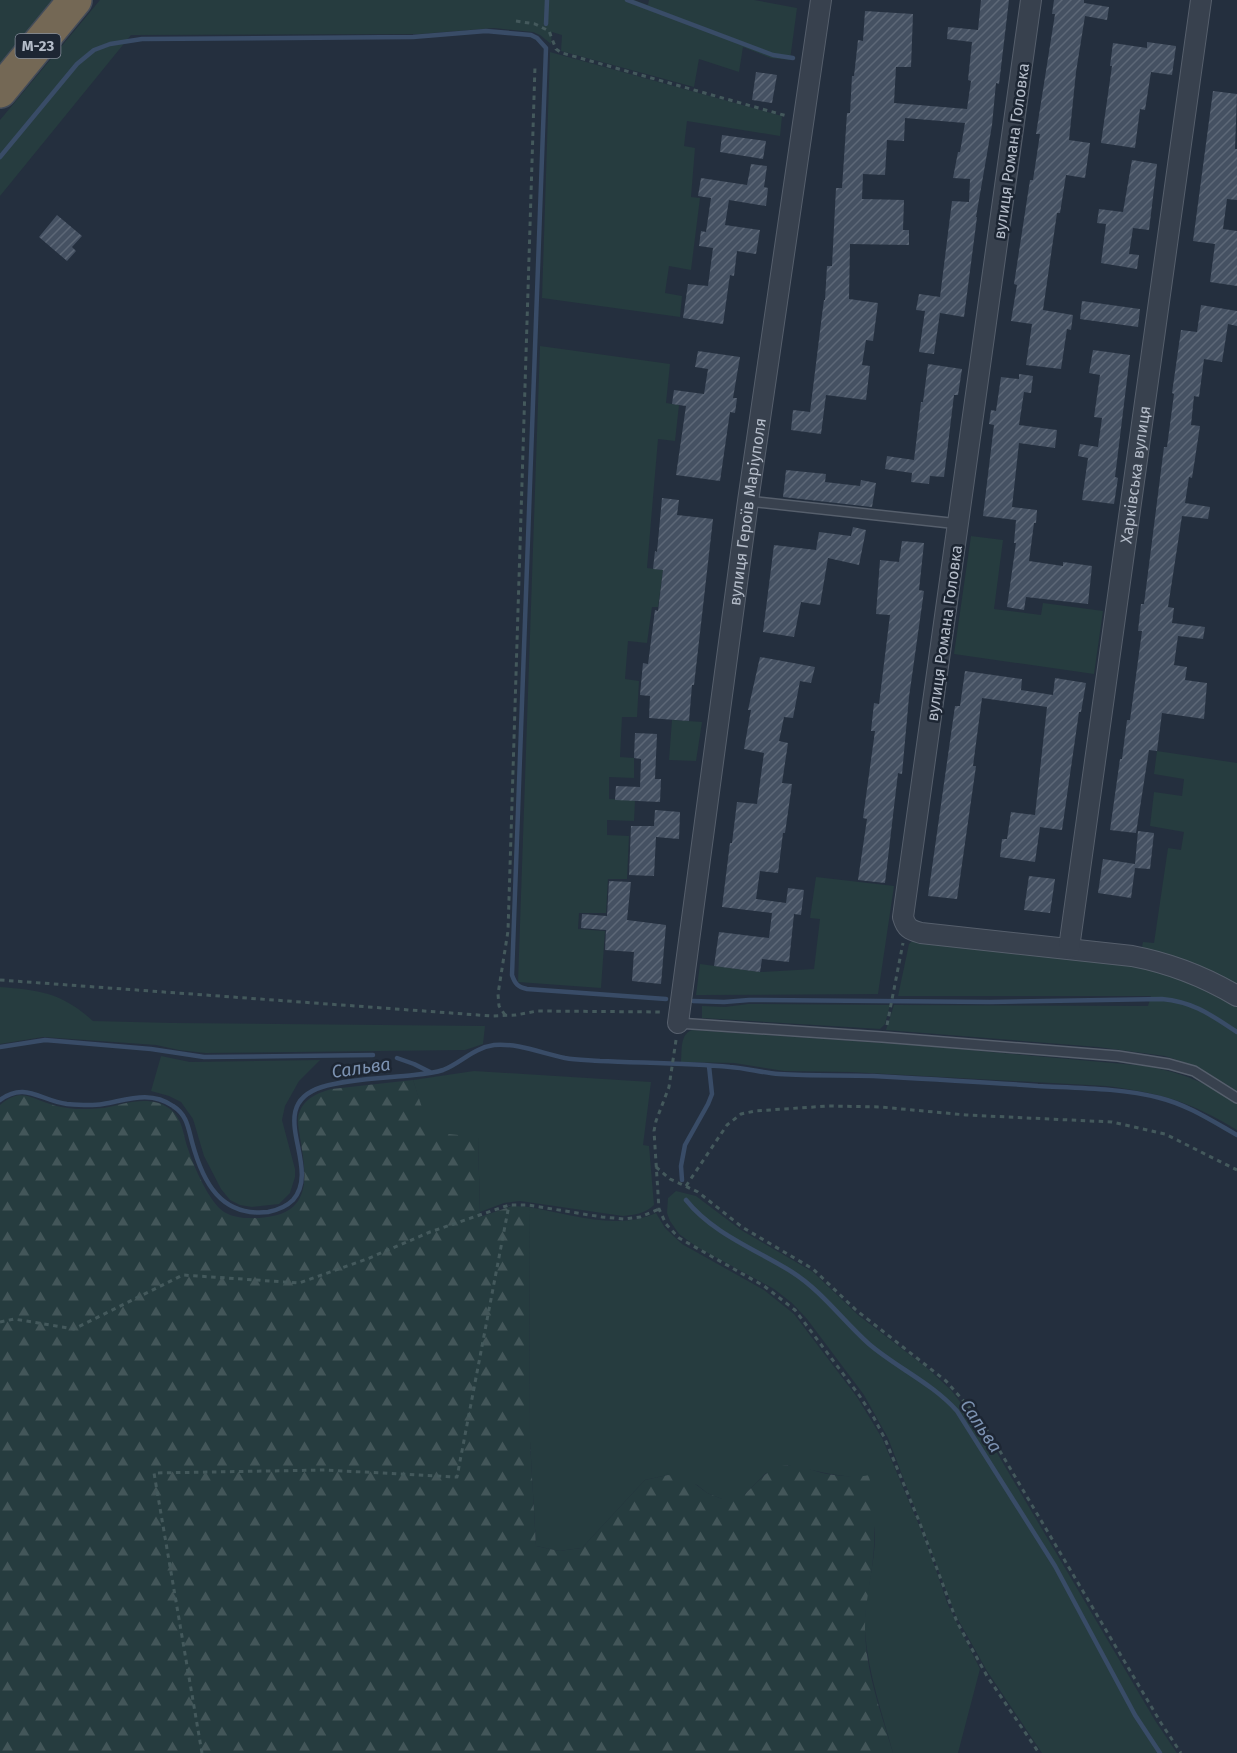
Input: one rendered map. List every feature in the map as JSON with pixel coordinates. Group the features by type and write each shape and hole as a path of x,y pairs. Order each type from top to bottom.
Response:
{"highway":[{"name":"М-23","path":"0,91 74,0"}],"street":[{"name":"вулиця Героїв Маріуполя","path":"679,1018 748,501 821,0"},
{"name":"вулиця Романа Головка","path":"906,927 903,909 1031,0"},
{"name":"Харківська вулиця","path":"1069,948 1201,0"},
{"path":"906,927 921,933 1069,948 1152,960 1215,984 1237,996"}],"lane":[{"path":"748,501 959,524"},
{"path":"679,1018 1137,1058 1194,1071 1237,1098"}],"path":[{"path":"516,21 535,24 549,31 556,49 562,53 804,120"},
{"path":"505,1015 498,1001 508,931 535,66"},
{"path":"891,1012 906,927"},
{"path":"0,980 505,1015 537,1011 679,1018"},
{"path":"674,1059 665,1101 656,1121 653,1142 659,1209 666,1224 679,1238 773,1292 795,1310 860,1395 885,1439 957,1622 987,1676 1039,1753"},
{"path":"686,1186 727,1125 741,1114 828,1106 1112,1122 1165,1134 1237,1170"},
{"path":"655,1166 670,1179 698,1192 742,1227 813,1269 856,1310 935,1371 958,1394 991,1436 1181,1753"},
{"path":"0,1322 14,1319 74,1329 183,1275 299,1283 367,1259 430,1232 509,1205 528,1205 624,1219 640,1217 659,1209"},
{"path":"202,1753 154,1473 325,1470 457,1477 509,1205"}],"green space":[{"path":"0,0 58,0 0,68"},
{"path":"100,0 634,0 648,5 649,0 754,0 797,8 790,60 771,58 743,47 739,72 699,59 694,87 561,51 562,35 552,32 551,44 533,32 494,28 420,34 131,35 0,196 0,120"},
{"path":"550,52 782,116 780,136 687,121 684,146 695,148 691,197 700,198 691,270 669,266 665,293 682,296 680,317 542,298"},
{"path":"540,346 670,364 666,403 679,405 675,441 658,439 647,568 663,570 658,607 652,607 647,643 628,641 625,679 639,681 637,717 622,717 620,757 634,758 634,778 609,777 609,799 635,800 634,821 607,820 607,835 629,836 627,879 608,879 606,913 579,913 578,929 605,931 601,988 518,982"},
{"path":"971,536 1003,540 994,609 1041,615 1043,603 1103,611 1094,674 954,654"},
{"path":"672,720 702,722 696,761 669,760"},
{"path":"1157,751 1237,763 1237,988 1141,952 1143,942 1154,943 1168,848 1181,850 1184,832 1150,826 1154,792 1182,796 1184,779 1154,774"},
{"path":"816,877 894,886 878,994 696,995 700,964 760,972 814,969 820,919 810,918"},
{"path":"912,941 1109,961 1170,974 1237,1005 1237,1091 1198,1067 1165,1056 1098,1047 886,1030 894,1005 1148,1006 1151,996 898,996 909,944"},
{"path":"0,987 50,995 71,1004 93,1021 485,1026 483,1044 465,1050 205,1053 156,1045 43,1037 0,1044"},
{"path":"748,1004 890,1005 885,1024 880,1029 702,1018 702,1006 725,1007"},
{"path":"692,1030 925,1046 1146,1066 1194,1079 1237,1104 1237,1130 1189,1105 1159,1095 1106,1086 850,1072 784,1071 734,1063 681,1062 685,1035"},
{"path":"161,1056 190,1062 320,1060 299,1081 285,1106 282,1120 295,1177 290,1193 279,1204 252,1207 240,1205 230,1200 221,1189 204,1156 193,1119 181,1102 151,1091"},
{"path":"474,1071 651,1082 643,1145 649,1146 654,1205 640,1213 623,1216 520,1201 504,1203 480,1212 478,1138 429,1133 413,1080"},
{"path":"413,1080 430,1132 478,1137 480,1217 512,1206 529,1207 530,1442 536,1546 559,1551 582,1548 645,1480 668,1475 687,1478 707,1493 722,1499 739,1499 766,1474 782,1466 795,1466 827,1474 854,1477 869,1475 874,1537 866,1609 866,1643 874,1691 893,1753 0,1753 0,1105 19,1095 56,1106 76,1109 104,1108 137,1101 162,1104 178,1118 194,1165 218,1207 229,1215 255,1218 286,1212 301,1196 304,1185 304,1161 298,1117 302,1106 309,1099 332,1089"},
{"path":"676,1191 696,1196 741,1230 813,1272 858,1315 927,1368 951,1390 990,1441 1156,1722 1177,1753 1042,1753 987,1671 955,1614 888,1438 864,1395 807,1319 792,1303 774,1289 697,1247 679,1234 667,1213 668,1198"},
{"path":"529,1207 609,1221 625,1221 656,1213 665,1228 682,1244 764,1290 794,1314 857,1397 882,1438 927,1544 948,1605 980,1669 958,1753 893,1753 869,1663 865,1632 875,1535 871,1514 858,1478 787,1465 765,1474 740,1499 722,1499 707,1493 697,1485 668,1475 645,1480 582,1548 559,1551 536,1546 530,1442"}],"building":[{"path":"981,0 1009,0 999,84 996,83 992,125 976,217 964,317 940,313 934,354 919,352 925,311 916,310 919,294 940,297 952,201 969,202 970,179 953,178 965,123 905,118 904,141 887,140 885,175 863,174 862,199 904,200 903,230 909,230 909,245 850,244 849,299 878,303 873,341 866,340 862,365 870,366 866,400 826,395 821,434 791,430 793,410 810,412 825,300 827,266 832,266 836,188 842,188 847,113 850,113 852,76 854,76 858,40 863,41 865,11 913,14 911,67 896,67 894,103 967,109 971,81 968,80 972,42 947,39 948,27 978,30"},
{"path":"1054,0 1084,0 1084,3 1109,7 1107,20 1085,16 1069,140 1090,143 1085,178 1066,175 1060,213 1057,213 1043,310 1073,315 1071,330 1067,329 1061,369 1026,365 1032,324 1011,321 1017,285 1014,284 1030,180 1033,180 1040,134 1036,134 1055,14 1052,14"},
{"path":"1147,42 1176,46 1172,75 1151,72 1145,110 1140,109 1135,148 1101,143 1113,43 1147,48"},
{"path":"756,72 777,75 772,103 752,100"},
{"path":"1213,91 1237,94 1235,149 1237,149 1237,200 1227,199 1223,229 1237,231 1237,286 1210,282 1215,244 1193,241"},
{"path":"722,135 766,141 763,159 720,152"},
{"path":"1132,160 1157,164 1149,230 1133,228 1129,254 1139,255 1137,269 1101,263 1106,224 1097,223 1099,209 1123,212"},
{"path":"751,164 767,166 764,187 768,188 766,206 729,200 725,225 760,230 756,254 737,251 734,276 730,275 723,324 683,318 688,284 708,286 713,248 699,246 701,231 706,232 711,198 698,196 701,178 747,185"},
{"path":"57,215 82,236 72,247 76,251 67,261 39,237"},
{"path":"1082,301 1140,309 1138,327 1080,319"},
{"path":"1201,305 1237,311 1237,326 1228,324 1222,362 1204,359 1199,397 1194,396 1191,425 1200,426 1192,478 1189,477 1185,503 1210,507 1208,519 1182,516 1168,607 1174,608 1172,623 1205,627 1203,639 1178,636 1174,665 1187,667 1185,680 1207,683 1204,719 1162,713 1157,751 1149,750 1136,833 1110,830 1127,720 1130,720 1142,631 1138,631 1141,604 1144,604 1164,447 1167,447 1181,330 1197,332"},
{"path":"1093,350 1130,355 1115,477 1118,478 1114,504 1082,500 1088,458 1078,456 1080,444 1098,447 1102,418 1094,417 1100,375 1089,373"},
{"path":"698,351 740,357 733,398 737,398 735,413 730,412 720,481 676,475 686,406 672,404 674,390 704,394 708,369 695,367"},
{"path":"928,364 962,369 958,395 954,395 944,477 930,476 929,484 911,482 912,473 885,469 887,456 914,460"},
{"path":"1019,374 1033,376 1031,393 1024,392 1019,425 1057,430 1055,448 1019,443 1012,507 1037,510 1029,561 1063,566 1063,562 1092,566 1088,604 1026,597 1024,610 1007,607 1016,543 1014,543 1016,520 983,516 994,425 989,424 991,410 996,411 1001,377 1019,379"},
{"path":"786,470 826,474 825,482 860,486 861,480 876,483 872,507 783,497"},
{"path":"662,498 679,500 677,515 713,519 689,721 649,718 650,696 640,695 643,663 648,664 663,570 653,569 655,551 657,552"},
{"path":"853,527 866,530 859,565 828,558 820,605 801,602 794,637 763,632 774,545 816,550 819,532 851,536"},
{"path":"902,541 924,543 919,590 924,591 909,697 902,774 898,773 885,883 858,880 867,819 863,818 875,731 871,731 874,703 879,704 890,615 876,614 880,560 899,562"},
{"path":"760,657 815,667 811,683 800,681 793,718 784,717 779,741 788,743 782,783 792,784 785,833 783,833 778,873 760,871 756,899 786,903 788,888 804,890 801,915 794,914 789,962 762,959 760,972 714,966 719,932 769,938 772,913 722,907 737,802 757,804 764,753 744,749 751,710 748,710"},
{"path":"965,671 1022,679 1021,690 1053,695 1055,678 1086,683 1081,712 1079,712 1062,830 1040,827 1035,862 1000,857 1002,839 1007,839 1011,812 1035,815 1047,707 982,698 973,766 976,766 957,899 928,896 955,706 960,706"},
{"path":"635,733 657,734 655,779 661,779 660,802 615,800 616,786 640,787 641,759 634,758"},
{"path":"655,810 680,812 679,839 656,837 654,876 629,875 631,826 654,826"},
{"path":"1138,831 1154,833 1150,869 1135,868 1131,898 1098,893 1103,859 1135,864"},
{"path":"1029,876 1055,879 1050,913 1024,910"},
{"path":"609,881 631,882 627,920 666,925 661,984 632,981 634,952 605,950 606,930 581,928 582,914 607,916"}],"waterway":[{"path":"546,24 547,0"},
{"path":"627,0 773,55 793,58"},
{"path":"0,157 77,64 94,50 110,44 142,39 413,37 486,31 531,35 546,48 512,975 517,985 527,989 666,999"},
{"path":"693,1001 990,1002 1162,999 1193,1006 1237,1032"},
{"path":"0,1047 45,1040 151,1049 204,1057 373,1055"},
{"name":"Сальва","path":"0,1100 17,1092 25,1092 76,1105 99,1105 147,1097 164,1101 184,1117 196,1157 208,1183 216,1194 226,1203 252,1212 268,1212 285,1206 293,1200 300,1186 302,1171 294,1122 296,1108 305,1096 322,1087 343,1082 440,1071 473,1052 494,1045 521,1047 578,1060 714,1066 779,1074 873,1076 1130,1092 1180,1105 1237,1135"},
{"path":"397,1058 430,1072"},
{"name":"Сальва","path":"682,1180 681,1166 685,1145 712,1094 709,1066"},
{"name":"Сальва","path":"686,1200 722,1232 803,1280 869,1344 937,1392 957,1411 1055,1566 1135,1715 1160,1753"}]}
